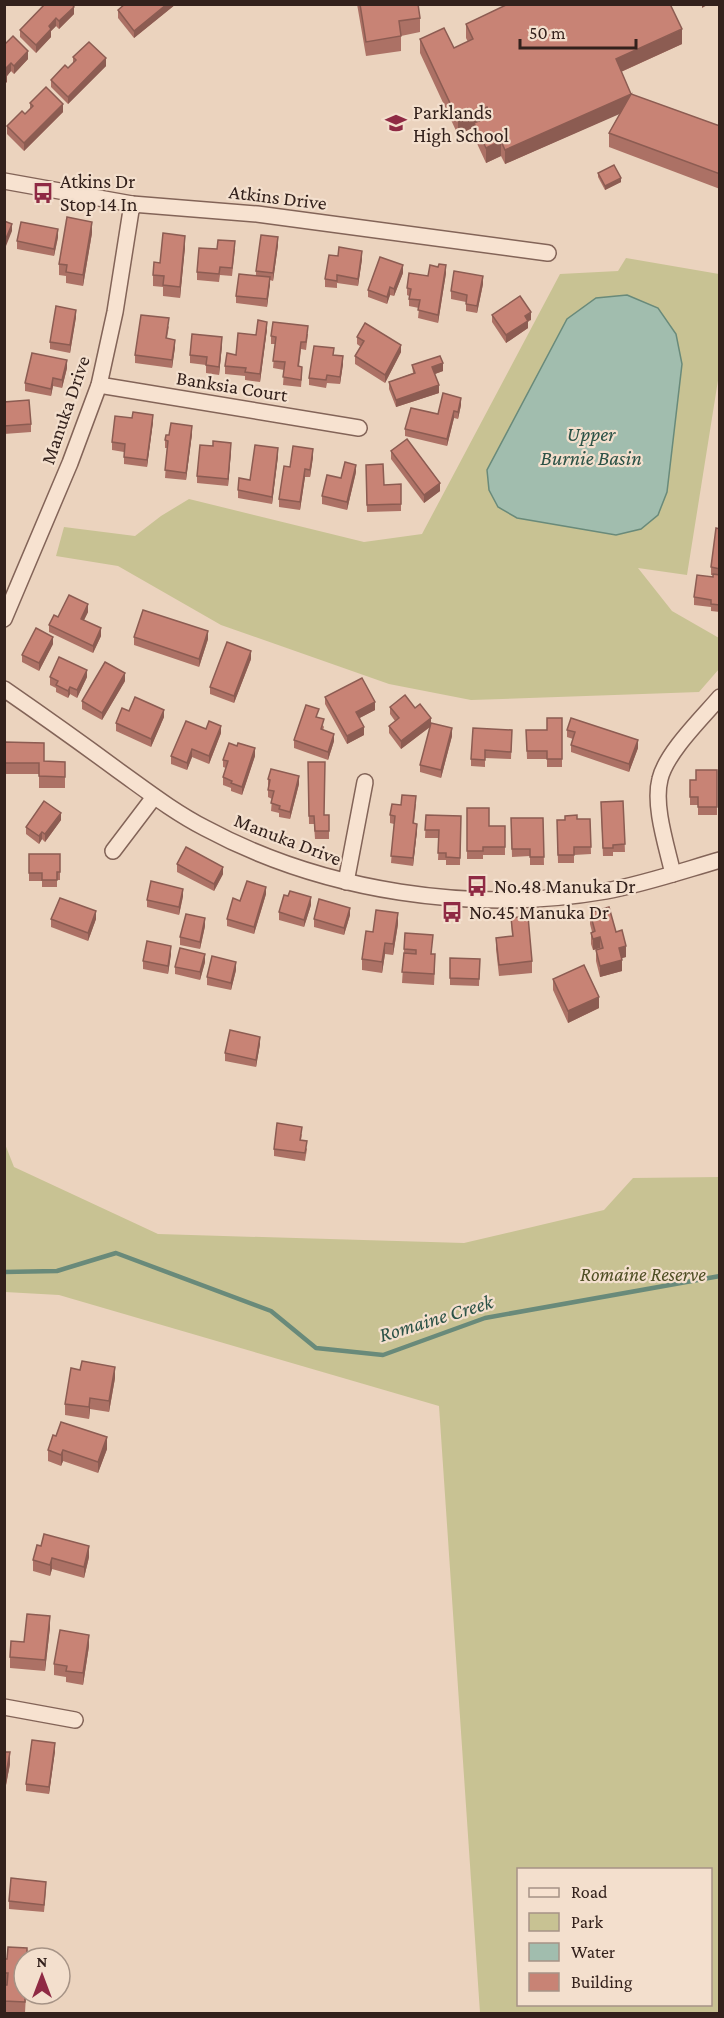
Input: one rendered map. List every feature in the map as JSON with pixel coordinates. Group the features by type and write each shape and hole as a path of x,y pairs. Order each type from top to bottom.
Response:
{"street":[{"name":"Atkins Drive","path":"4,181 132,204 257,214 548,253"},
{"name":"Manuka Drive","path":"4,620 66,474 99,385 115,312 132,204"},
{"name":"Banksia Court","path":"99,385 359,428"},
{"name":"Manuka Drive","path":"4,688 154,797 205,828 262,856 346,882 440,897 490,900 552,898 607,891 720,860"},
{"path":"673,874 658,805 659,780 665,764 720,697"},
{"name":"Manuka Drive","path":"346,882 365,782"},
{"path":"114,851 154,797"},
{"path":"4,1707 75,1720"}],"green space":[{"path":"626,258 719,274 719,374 687,575 638,568 672,611 719,638 719,669 699,692 471,700 389,684 221,625 118,566 56,556 64,527 135,536 161,516 189,499 364,542 422,534 560,274 618,271","holes":["567,319 682,364 667,492 658,515 489,490 487,470"]},
{"name":"Romaine Reserve","path":"5,1144 14,1167 158,1234 464,1243 604,1210 633,1178 719,1177 719,2013 480,2013 439,1406 59,1295 5,1292"}],"water":[{"name":"Upper Burnie Basin","path":"627,295 658,308 676,334 682,364 667,492 658,515 641,529 616,535 517,518 498,507 489,490 487,470 567,319 596,298"}],"building":[{"path":"45,4 72,4 74,7 59,21 56,18 49,26 51,29 36,45 20,30"},
{"path":"125,4 167,4 134,31 118,10"},
{"path":"360,4 418,4 420,18 399,21 401,36 366,42"},
{"path":"508,4 670,4 682,29 616,59 631,94 505,150 501,141 486,148 474,123 490,116 487,107 458,120 420,39 444,28 454,48 473,39 466,24"},
{"path":"13,36 28,51 14,66 11,63 4,70 4,45"},
{"path":"89,42 106,58 68,97 51,80 65,65 68,68 76,60 73,57"},
{"path":"46,87 63,104 24,143 7,126 22,111 25,114 33,106 30,103"},
{"path":"631,94 720,126 720,174 609,133"},
{"path":"614,165 621,178 605,186 598,173"},
{"path":"67,217 92,222 83,275 66,272 67,265 59,264"},
{"path":"4,221 12,224 4,243"},
{"path":"21,222 58,229 54,249 17,241"},
{"path":"163,233 185,236 180,287 163,285 164,276 153,275 154,262 160,263"},
{"path":"261,235 278,237 273,273 256,271"},
{"path":"218,240 235,241 232,268 220,267 219,274 197,272 199,248 217,249"},
{"path":"339,247 362,251 358,279 337,275 337,281 325,279 329,255 338,256"},
{"path":"380,257 403,265 394,289 390,287 387,297 368,290"},
{"path":"439,264 446,265 438,315 418,310 420,300 409,299 411,289 407,288 409,273 428,276 430,265 438,267"},
{"path":"454,271 483,276 477,306 466,304 467,295 451,291"},
{"path":"239,274 270,277 267,299 236,296"},
{"path":"520,296 531,312 525,316 528,321 506,335 492,315"},
{"path":"56,306 76,310 70,345 50,342"},
{"path":"141,315 169,318 166,338 175,340 172,360 135,355"},
{"path":"258,320 267,322 260,374 245,372 246,368 225,366 227,353 236,355 238,333 256,335"},
{"path":"273,322 308,326 306,342 301,342 298,366 302,367 301,380 283,377 285,362 273,361 276,337 271,336"},
{"path":"365,323 401,345 385,375 355,356 364,341 357,337"},
{"path":"192,334 222,337 219,367 206,365 207,357 190,355"},
{"path":"314,346 334,348 333,355 343,356 340,377 327,375 326,380 309,378"},
{"path":"32,353 67,360 62,380 53,378 51,389 25,383"},
{"path":"440,356 443,363 432,367 439,385 396,400 389,382 415,373 412,365"},
{"path":"443,393 461,398 458,412 454,411 447,439 405,429 411,408 438,414"},
{"path":"29,400 31,424 4,426 4,402"},
{"path":"133,412 153,415 147,460 124,457 125,444 112,442 115,416 132,418"},
{"path":"171,423 192,426 186,473 165,470 168,441 165,440 166,435 169,435"},
{"path":"407,439 440,483 424,495 391,451"},
{"path":"213,441 231,443 228,479 197,476 200,445 213,446"},
{"path":"255,445 278,448 272,497 238,490 239,478 250,480"},
{"path":"293,446 313,449 310,470 305,469 300,502 279,499 284,466 290,467"},
{"path":"345,462 356,465 347,502 322,496 327,475 341,478"},
{"path":"383,464 384,485 401,484 401,504 367,505 366,465"},
{"path":"716,528 720,529 720,569 711,567"},
{"path":"713,574 720,575 720,605 711,604 711,600 694,597 697,575 713,577"},
{"path":"69,595 88,604 81,619 101,628 93,646 49,625 54,615 58,617"},
{"path":"143,610 208,631 199,659 134,637"},
{"path":"36,628 53,637 39,663 22,655"},
{"path":"227,642 251,651 234,696 210,687"},
{"path":"59,657 87,670 77,690 70,687 68,691 56,685 58,681 50,677"},
{"path":"105,662 125,673 102,713 82,701"},
{"path":"362,678 375,702 356,712 364,727 347,736 325,697"},
{"path":"405,695 415,708 420,704 431,718 401,741 389,726 399,718 390,707"},
{"path":"135,697 164,710 151,739 116,723 122,708 129,711"},
{"path":"306,705 319,709 316,717 324,719 321,729 334,734 328,752 294,740"},
{"path":"547,718 562,718 562,759 547,759 547,751 527,751 526,730 547,730"},
{"path":"571,718 638,740 629,764 571,745 575,732 567,730"},
{"path":"186,721 206,729 209,721 221,726 209,756 192,749 187,763 171,756"},
{"path":"431,723 452,728 441,770 420,765"},
{"path":"473,728 512,730 511,752 485,750 485,760 471,759"},
{"path":"4,742 44,743 44,761 65,762 65,777 39,776 39,763 4,763"},
{"path":"229,743 255,748 242,787 223,777 228,761 223,760"},
{"path":"308,762 325,762 324,815 329,815 329,831 315,831 314,816 309,816"},
{"path":"271,769 299,776 290,812 279,809 280,806 271,803 274,791 268,790 270,780 268,779"},
{"path":"696,770 717,770 717,807 698,807 698,797 690,797 690,780 696,780"},
{"path":"402,795 416,796 413,823 417,824 413,858 391,856 395,816 390,815 392,804 401,805"},
{"path":"44,801 61,813 45,834 42,832 39,836 26,827"},
{"path":"623,801 625,844 603,848 601,802"},
{"path":"467,808 489,808 489,826 505,826 505,847 483,847 483,851 467,851"},
{"path":"426,815 461,816 460,858 446,857 446,853 438,853 439,830 425,830"},
{"path":"577,815 577,819 590,819 591,847 574,847 574,855 558,855 557,820 565,820 565,816"},
{"path":"511,818 543,818 544,857 530,857 530,849 512,849"},
{"path":"186,847 223,867 214,884 177,864"},
{"path":"29,854 60,854 60,872 57,872 57,880 42,880 42,873 29,873"},
{"path":"151,881 183,889 179,907 147,900"},
{"path":"247,881 266,887 254,927 227,919 233,898 240,901"},
{"path":"290,891 311,897 304,920 279,912 284,895 288,896"},
{"path":"60,898 96,911 88,933 51,919"},
{"path":"319,899 350,908 344,928 314,919"},
{"path":"609,907 616,932 622,930 626,946 619,948 622,960 600,966 596,950 603,948 600,937 593,939 591,933 595,931 590,913"},
{"path":"376,910 398,913 393,944 385,943 382,962 362,959 366,931 373,932"},
{"path":"186,914 205,918 200,942 180,937"},
{"path":"528,916 532,961 499,965 496,938 513,936 511,918"},
{"path":"405,933 433,935 431,954 435,954 434,974 402,972 404,953 416,954 416,950 404,949"},
{"path":"147,941 171,946 168,966 143,961"},
{"path":"180,948 205,954 200,972 175,967"},
{"path":"212,956 236,962 231,983 207,977"},
{"path":"450,958 480,959 479,979 450,978"},
{"path":"584,965 599,997 568,1011 553,979"},
{"path":"230,1030 260,1037 256,1060 225,1053"},
{"path":"277,1123 302,1127 300,1140 307,1141 305,1153 274,1149"},
{"path":"82,1361 115,1367 109,1401 90,1398 89,1407 65,1404 71,1368 80,1370"},
{"path":"61,1422 107,1437 98,1462 63,1450 61,1455 48,1450"},
{"path":"44,1534 89,1546 84,1567 52,1558 50,1565 33,1560 37,1545 41,1546"},
{"path":"27,1614 50,1616 45,1660 10,1657 11,1641 24,1642"},
{"path":"60,1630 89,1635 83,1673 66,1671 67,1666 54,1664"},
{"path":"32,1740 55,1743 49,1787 26,1784"},
{"path":"4,1752 10,1752 6,1774 4,1773"},
{"path":"11,1878 46,1882 44,1905 9,1901"},
{"path":"8,1947 12,1947 12,2001 4,2001 4,1985 7,1985 8,1973 4,1973 4,1959 7,1959"}],"waterway":[{"name":"Romaine Creek","path":"4,1272 57,1271 116,1253 271,1311 316,1348 383,1355 485,1318 720,1276"}],"place":[{"name":"Parklands High School","path":"396,123"},
{"name":"Atkins Dr Stop 14 In","path":"43,193"},
{"name":"No.48 Manuka Dr","path":"477,886"},
{"name":"No.45 Manuka Dr","path":"452,912"}]}
